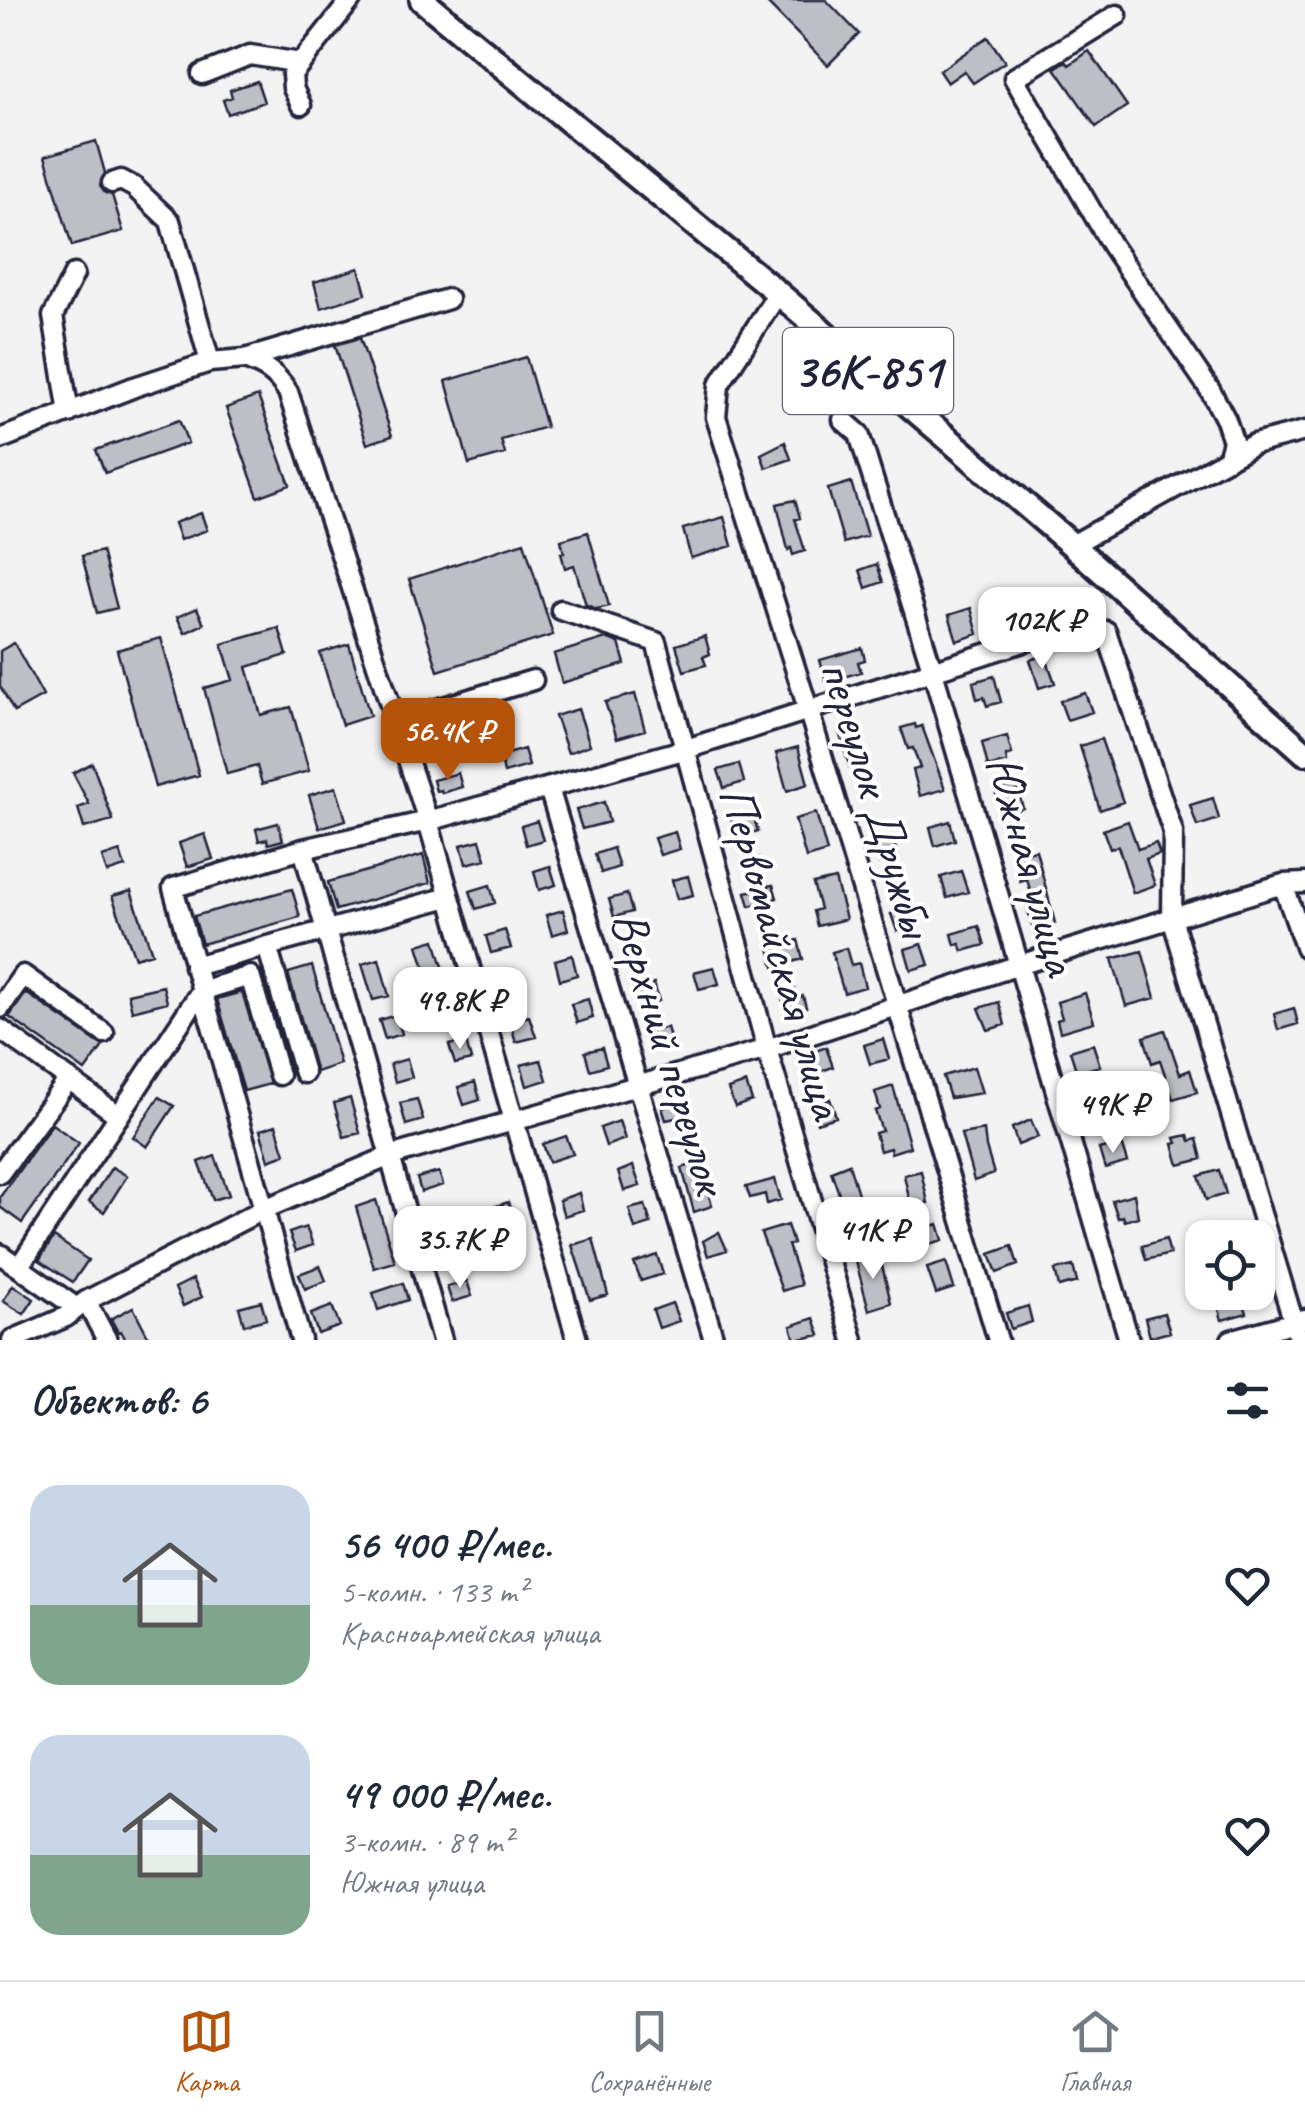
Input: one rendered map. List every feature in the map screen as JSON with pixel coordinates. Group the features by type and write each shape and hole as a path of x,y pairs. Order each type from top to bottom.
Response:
{"main road":[{"name":"36К-851","path":"422,0 778,293 1072,545 1305,753"}],"street":[{"path":"301,105 292,74 351,0"},
{"path":"1118,15 1014,78 1112,246 1210,390 1232,441 1228,459"},
{"path":"202,74 250,56 301,63"},
{"path":"112,183 121,180 134,187 170,221 210,362"},
{"path":"70,413 52,316 74,274"},
{"name":"переулок Дружбы","path":"778,293 719,385 716,416 998,1340"},
{"path":"0,438 210,362 244,360 448,299"},
{"path":"244,360 268,368 288,392 428,821 577,1340"},
{"name":"Южная улица","path":"842,420 859,434 1129,1340"},
{"path":"1072,545 1254,444 1305,432"},
{"name":"Первомайская улица","path":"561,610 656,642 767,1049 853,1340"},
{"path":"301,1340 173,888 302,849 428,821 683,750 1077,626 1106,631 1174,832 1172,918 1299,1327 1231,1340"},
{"path":"397,721 533,680"},
{"name":"Верхний переулок","path":"549,788 714,1340"},
{"path":"302,849 442,1340"},
{"path":"12,1340 66,1316 262,1210 390,1156 767,1049 1019,965 1284,884 1305,883"},
{"path":"1284,884 1305,947"},
{"path":"194,966 449,897"},
{"path":"267,946 304,1074"},
{"path":"0,1008 23,975 104,1033"},
{"path":"18,1267 201,991 250,976 279,1075"},
{"path":"0,1029 119,1116"},
{"path":"0,1173 69,1079"},
{"path":"0,1254 82,1304 107,1340"}],"building":[{"path":"764,0 826,0 859,34 828,65"},
{"path":"988,37 1005,62 973,83 964,71 947,83 939,71"},
{"path":"1089,51 1127,106 1096,127 1055,68 1066,61 1069,65"},
{"path":"257,81 264,102 228,114 223,100 232,97 230,90"},
{"path":"96,141 105,173 100,186 112,195 123,231 72,246 45,156"},
{"path":"359,268 366,294 321,308 314,282"},
{"path":"360,338 392,436 367,444 335,345"},
{"path":"526,357 546,427 501,440 505,454 469,464 446,381"},
{"path":"258,396 290,485 258,497 226,408"},
{"path":"179,420 188,443 105,473 96,450"},
{"path":"785,442 791,459 766,468 761,454"},
{"path":"851,482 867,536 844,543 828,489"},
{"path":"795,500 800,518 795,519 805,551 793,555 791,548 788,550 777,504"},
{"path":"201,513 207,530 180,540 174,523"},
{"path":"724,517 732,546 691,558 683,529"},
{"path":"588,532 609,606 597,609 586,605 574,565 565,568 561,553 561,540"},
{"path":"524,542 553,635 438,671 409,579"},
{"path":"102,551 117,608 97,613 82,556"},
{"path":"877,564 883,582 866,588 860,570"},
{"path":"197,608 204,624 185,633 177,617"},
{"path":"971,608 978,634 957,641 949,615"},
{"path":"279,628 287,655 247,667 261,715 291,707 309,771 262,784 257,766 227,774 204,688 233,680 222,644"},
{"path":"705,636 710,654 703,657 706,665 684,671 676,645"},
{"path":"161,638 199,775 155,787 117,650"},
{"path":"606,638 619,643 625,664 562,683 554,654"},
{"path":"14,643 43,696 14,712 0,686 0,651"},
{"path":"349,644 370,716 342,725 320,653"},
{"path":"862,648 865,660 858,662 861,672 826,682 820,660"},
{"path":"1045,655 1055,683 1039,688 1030,660"},
{"path":"994,676 1001,702 987,706 984,697 977,699 973,682"},
{"path":"1085,693 1092,712 1067,720 1060,701"},
{"path":"635,694 645,730 617,738 605,702"},
{"path":"578,709 590,745 568,753 555,716"},
{"path":"915,724 916,728 922,726 945,789 920,796 913,770 920,768 901,728"},
{"path":"855,726 866,762 850,768 839,732"},
{"path":"1007,736 1012,754 1006,756 1007,762 988,767 982,743"},
{"path":"1101,739 1123,802 1100,810 1080,746"},
{"path":"798,747 808,784 787,791 776,753"},
{"path":"524,749 529,766 504,773 503,755"},
{"path":"92,763 113,820 84,828 78,808 89,804 73,773"},
{"path":"739,764 744,782 724,788 718,770"},
{"path":"458,773 462,787 436,791 433,780"},
{"path":"1016,784 1023,808 1002,814 995,790"},
{"path":"336,787 346,820 319,828 309,795"},
{"path":"1213,798 1219,819 1197,826 1190,805"},
{"path":"604,802 609,822 582,829 576,810"},
{"path":"752,812 758,831 737,838 731,819"},
{"path":"816,813 827,852 806,858 795,819"},
{"path":"537,821 543,840 526,845 521,826"},
{"path":"950,821 955,840 935,846 930,827"},
{"path":"1128,821 1138,849 1156,843 1160,854 1146,859 1155,885 1133,893 1118,846 1110,849 1103,830"},
{"path":"278,823 283,840 268,844 267,839 259,841 256,829"},
{"path":"675,832 680,849 660,855 654,838"},
{"path":"205,834 213,859 187,867 179,843"},
{"path":"892,836 898,856 879,863 872,843"},
{"path":"480,840 486,859 466,864 461,845"},
{"path":"1025,843 1027,852 1036,850 1055,923 1033,929 1026,903 1033,901 1027,879 1020,881 1011,847"},
{"path":"613,848 619,867 601,873 595,854"},
{"path":"120,851 125,867 107,873 102,857"},
{"path":"423,855 430,883 336,910 328,882"},
{"path":"759,858 767,886 773,885 777,898 750,906 746,892 755,890 747,862"},
{"path":"550,866 556,885 539,890 534,871"},
{"path":"961,871 968,892 947,898 941,877"},
{"path":"688,876 693,895 677,899 672,880"},
{"path":"835,879 846,919 817,926 813,911 820,909 813,884"},
{"path":"490,885 495,903 476,909 470,891"},
{"path":"292,889 300,917 202,944 194,916"},
{"path":"131,891 152,953 135,958 112,896"},
{"path":"627,894 632,912 614,917 609,899"},
{"path":"909,908 915,925 897,931 891,914"},
{"path":"563,910 568,930 552,935 546,915"},
{"path":"979,926 985,945 963,951 960,944 955,945 952,934"},
{"path":"505,930 511,948 491,953 486,936"},
{"path":"435,940 458,1017 442,1022 418,945"},
{"path":"798,940 803,959 774,967 769,948"},
{"path":"922,944 929,965 911,970 905,949"},
{"path":"846,948 851,965 859,963 865,987 844,993 832,952"},
{"path":"1142,951 1155,998 1126,1006 1112,959"},
{"path":"572,955 577,975 560,980 555,960"},
{"path":"379,959 389,996 373,1000 362,964"},
{"path":"312,966 340,1064 316,1072 288,973"},
{"path":"714,967 719,984 699,989 694,972"},
{"path":"518,973 524,993 504,998 498,978"},
{"path":"654,983 659,1001 641,1006 636,988"},
{"path":"163,986 167,1002 132,1011 128,994"},
{"path":"795,990 797,998 803,996 806,1007 787,1013 781,995"},
{"path":"242,992 270,1084 244,1091 217,999"},
{"path":"26,993 103,1046 85,1071 9,1017"},
{"path":"1085,993 1094,1022 1060,1032 1057,1020 1062,1018 1057,1002"},
{"path":"588,999 593,1018 577,1023 571,1004"},
{"path":"999,1002 1005,1025 988,1030 979,1008"},
{"path":"1294,1008 1298,1024 1278,1030 1274,1014"},
{"path":"396,1015 402,1034 385,1039 379,1020"},
{"path":"529,1016 536,1037 516,1042 510,1022"},
{"path":"667,1027 672,1045 654,1050 649,1032"},
{"path":"1165,1030 1180,1074 1190,1070 1197,1092 1173,1099 1160,1060 1152,1063 1144,1037"},
{"path":"883,1039 889,1059 870,1064 864,1045"},
{"path":"466,1041 471,1060 455,1064 449,1045"},
{"path":"1093,1044 1100,1066 1077,1073 1070,1051"},
{"path":"826,1047 833,1067 804,1077 797,1058"},
{"path":"602,1048 607,1065 590,1070 585,1052"},
{"path":"407,1059 412,1077 395,1082 390,1064"},
{"path":"541,1060 547,1080 527,1086 521,1065"},
{"path":"974,1067 982,1093 950,1098 943,1076"},
{"path":"475,1082 480,1100 464,1105 458,1087"},
{"path":"746,1083 752,1101 735,1107 728,1089"},
{"path":"893,1086 910,1147 891,1153 890,1148 880,1151 875,1133 882,1131 875,1111 880,1109 875,1092"},
{"path":"159,1097 174,1106 147,1147 133,1137"},
{"path":"350,1098 360,1133 344,1137 334,1103"},
{"path":"1109,1098 1114,1116 1093,1122 1088,1104"},
{"path":"417,1099 423,1120 406,1125 400,1103"},
{"path":"830,1099 836,1117 817,1123 812,1105"},
{"path":"685,1100 690,1115 666,1120 662,1108"},
{"path":"1031,1120 1038,1137 1018,1145 1012,1128"},
{"path":"619,1121 625,1139 606,1146 600,1128"},
{"path":"52,1124 79,1143 22,1223 0,1207 0,1197"},
{"path":"276,1125 285,1154 269,1160 260,1130"},
{"path":"984,1130 994,1174 974,1181 961,1134"},
{"path":"1188,1135 1190,1141 1197,1139 1202,1159 1179,1165 1173,1144 1177,1143 1175,1138"},
{"path":"566,1136 573,1154 549,1162 543,1144"},
{"path":"1122,1143 1128,1162 1105,1169 1099,1149"},
{"path":"215,1156 229,1195 213,1200 199,1162"},
{"path":"700,1162 712,1206 694,1212 682,1168"},
{"path":"849,1164 864,1214 844,1219 831,1171"},
{"path":"633,1166 640,1186 624,1191 618,1172"},
{"path":"112,1167 127,1176 104,1212 89,1202"},
{"path":"1219,1170 1226,1194 1206,1200 1199,1176"},
{"path":"921,1171 928,1203 911,1207 904,1175"},
{"path":"439,1172 443,1185 421,1192 417,1178"},
{"path":"775,1179 781,1200 767,1204 765,1194 750,1198 746,1187"},
{"path":"579,1193 583,1210 564,1216 559,1200"},
{"path":"1134,1194 1138,1217 1125,1221 1123,1216 1118,1218 1112,1200"},
{"path":"376,1200 395,1262 374,1268 356,1207"},
{"path":"508,1202 515,1224 493,1230 487,1209"},
{"path":"645,1205 651,1224 635,1229 629,1209"},
{"path":"454,1220 458,1236 436,1242 432,1226"},
{"path":"938,1224 943,1240 920,1247 915,1231"},
{"path":"787,1225 793,1244 788,1245 801,1285 782,1291 761,1233"},
{"path":"306,1227 313,1245 296,1251 289,1233"},
{"path":"719,1232 727,1250 708,1256 703,1241"},
{"path":"54,1237 88,1260 73,1282 39,1260"},
{"path":"593,1239 608,1295 590,1300 572,1245"},
{"path":"1166,1239 1170,1254 1146,1260 1142,1246"},
{"path":"1012,1246 1018,1265 997,1273 990,1254"},
{"path":"657,1255 663,1274 641,1281 634,1263"},
{"path":"867,1255 868,1260 880,1257 891,1303 869,1310 855,1258"},
{"path":"946,1262 954,1288 936,1294 927,1268"},
{"path":"320,1266 326,1281 305,1289 299,1274"},
{"path":"1073,1266 1077,1282 1059,1287 1055,1270"},
{"path":"193,1279 202,1297 183,1306 175,1288"},
{"path":"467,1281 472,1296 452,1302 447,1287"},
{"path":"403,1283 408,1300 378,1310 373,1293"},
{"path":"13,1285 34,1299 24,1314 3,1301"},
{"path":"261,1301 266,1319 244,1325 239,1307"},
{"path":"672,1303 679,1321 659,1328 653,1310"},
{"path":"332,1306 340,1326 318,1334 311,1314"},
{"path":"1028,1306 1032,1322 1011,1329 1006,1313"},
{"path":"133,1307 150,1340 126,1340 111,1319"},
{"path":"1219,1310 1246,1310 1247,1313 1222,1320"},
{"path":"1164,1313 1170,1332 1150,1337 1145,1318"},
{"path":"814,1318 820,1335 795,1340 791,1326"}]}
